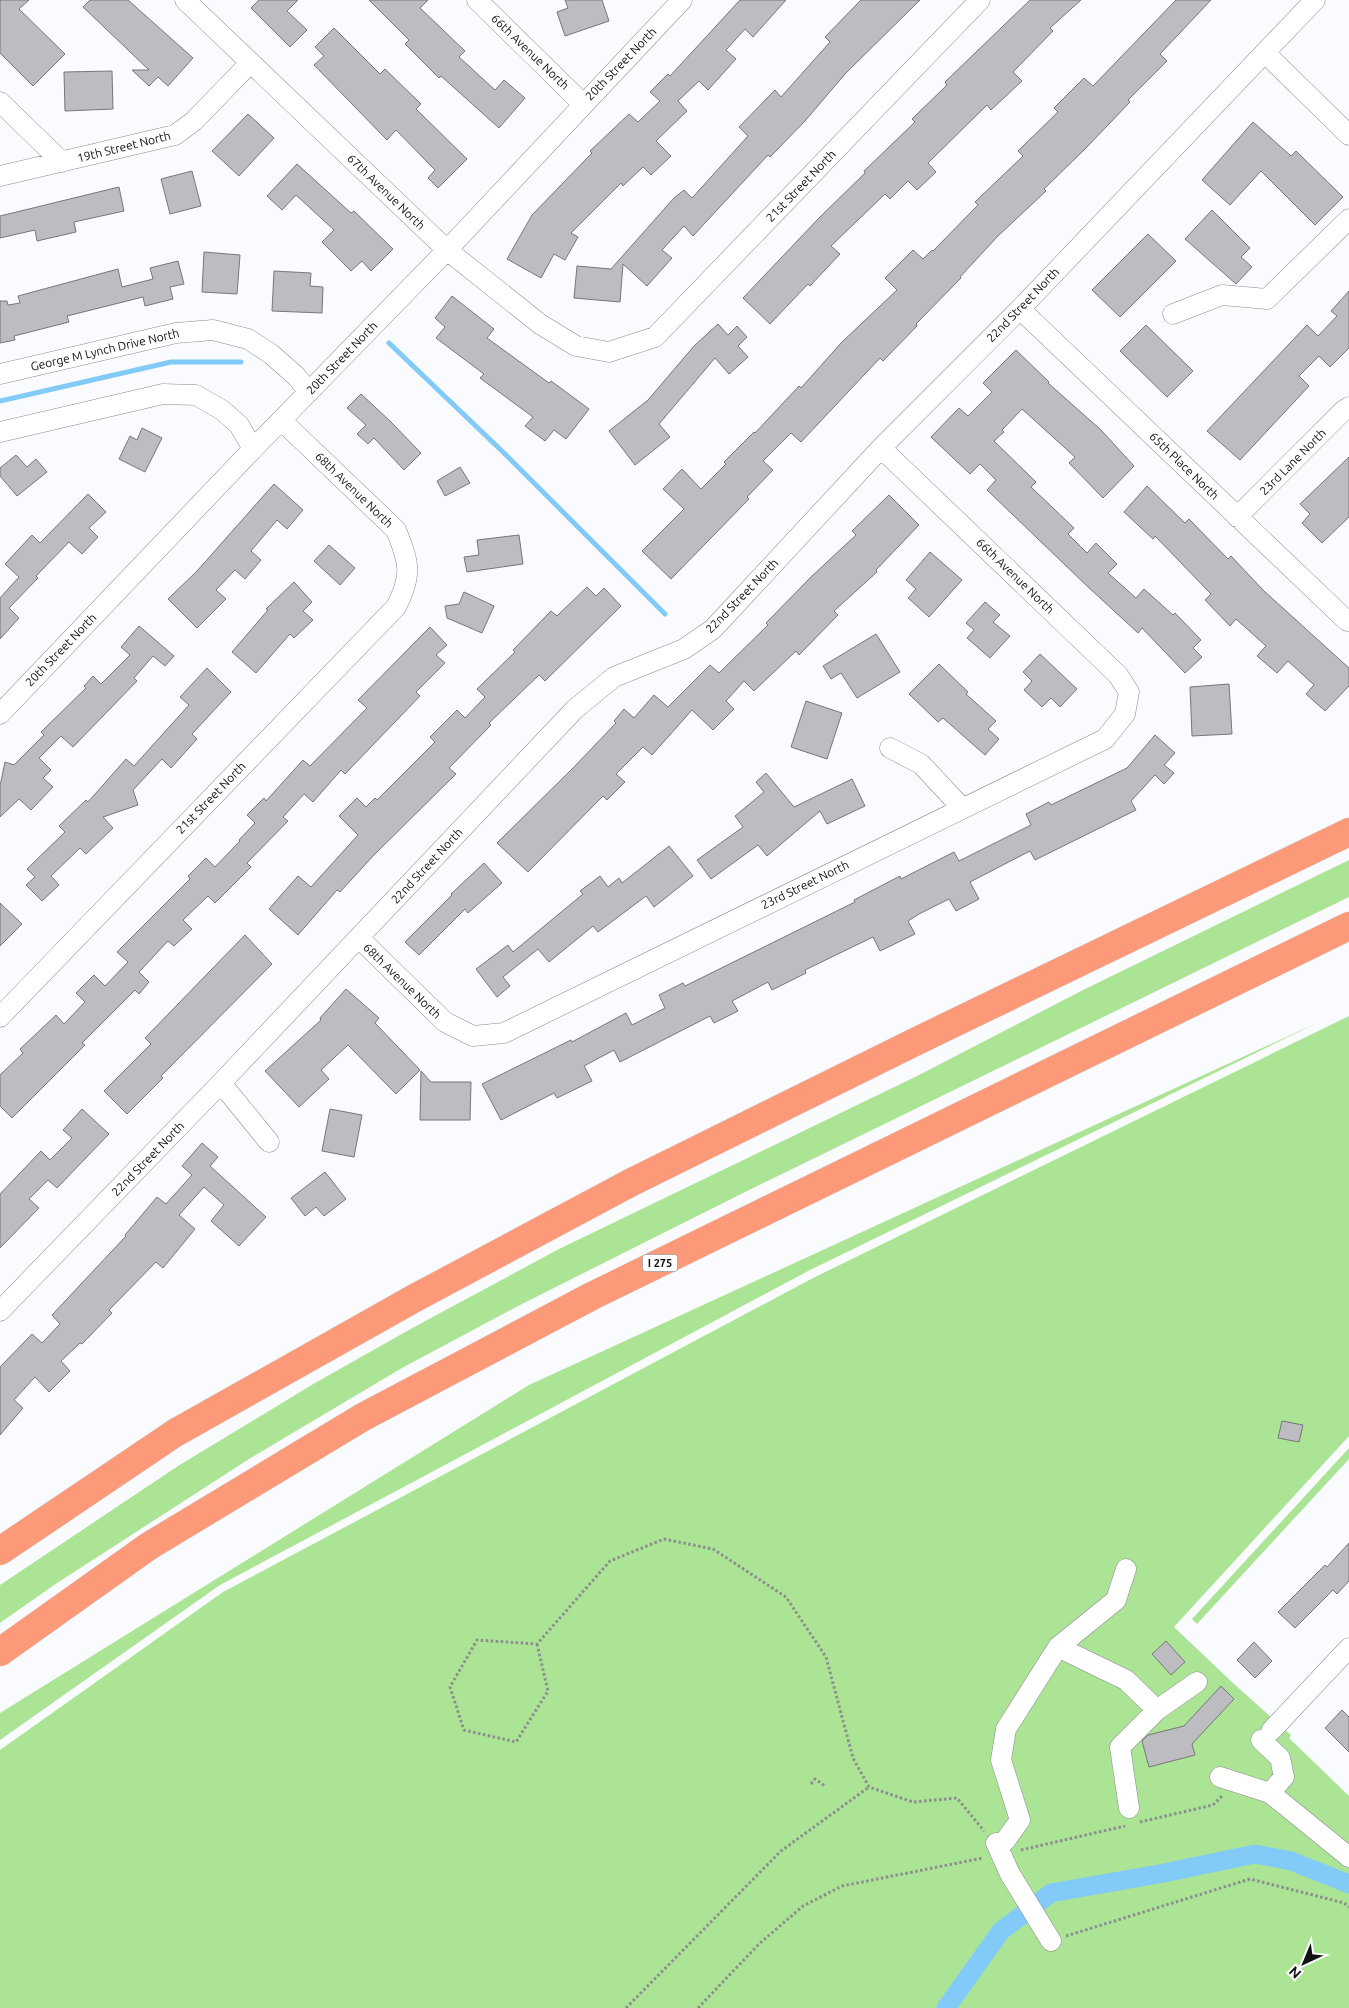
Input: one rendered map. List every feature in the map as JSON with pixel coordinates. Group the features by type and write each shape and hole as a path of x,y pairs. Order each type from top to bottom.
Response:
{"highway":[{"path":"0,1551 175,1433 413,1299 621,1187 921,1039 1349,832"},
{"name":"I 275","path":"0,1652 149,1546 363,1417 592,1296 1349,926"}],"street":[{"name":"67th Avenue North","path":"185,0 447,250 548,328 576,346 609,352"},
{"name":"66th Avenue North","path":"476,0 583,104"},
{"name":"20th Street North","path":"0,714 253,449 447,250 682,0"},
{"name":"21st Street North","path":"609,352 655,337 980,0"},
{"name":"22nd Street North","path":"0,1311 221,1083 575,709 614,677 684,649 713,629 880,448 1020,309 1315,0"},
{"path":"1265,53 1349,135"},
{"name":"19th Street North","path":"0,176 175,135 194,121 250,63"},
{"path":"0,102 62,162"},
{"path":"1172,314 1222,294 1267,299 1349,218"},
{"name":"65th Place North","path":"1020,309 1238,518 1349,621"},
{"name":"George M Lynch Drive North","path":"0,374 176,332 213,330 248,339 296,376 309,392"},
{"path":"0,432 163,394 196,395 222,410 238,425 253,449"},
{"name":"23rd Lane North","path":"1238,518 1349,407"},
{"name":"68th Avenue North","path":"282,421 396,530 405,552 408,571"},
{"name":"66th Avenue North","path":"880,448 1118,675 1129,692 1125,714"},
{"name":"21st Street North","path":"0,1017 396,607 406,588 408,571"},
{"name":"23rd Street North","path":"473,1036 504,1033 1105,739 1125,714"},
{"path":"890,748 922,764 962,808"},
{"name":"68th Avenue North","path":"358,938 444,1022 473,1036"},
{"path":"221,1083 269,1142"},
{"path":"1051,1940 1010,1874 997,1844 1020,1820 1001,1760 1006,1729 1058,1647 1116,1600 1126,1569"},
{"path":"1058,1647 1126,1680 1157,1710"},
{"path":"1270,1793 1284,1777 1280,1758 1266,1735 1348,1651"},
{"path":"1130,1819 1120,1747 1157,1710 1197,1682"},
{"path":"1228,1780 1270,1793 1349,1858"}],"path":[{"path":"536,1644 610,1561 664,1539 712,1549 786,1597 826,1657 853,1758 869,1787 913,1802 956,1798 997,1844"},
{"path":"477,1640 536,1644 548,1690 516,1742 464,1730 450,1688 477,1640"},
{"path":"811,1784 815,1779 825,1786"},
{"path":"698,2008 759,1944 803,1906 842,1886 997,1844 1213,1805 1228,1780"},
{"path":"626,2008 780,1851 869,1787"},
{"path":"1051,1940 1250,1879 1344,1903 1349,1907"}],"green space":[{"path":"1349,860 1349,897 739,1195 520,1305 402,1368 249,1459 54,1585 0,1623 0,1585 178,1466 315,1383 559,1249 917,1076 1083,990"},
{"path":"1349,1016 1349,1436 1174,1627 1291,1735 1289,1738 1349,1796 1349,2008 0,2008 0,1750 223,1592 813,1278"},
{"path":"1319,1022 810,1270 220,1585 0,1740 0,1713 529,1385"},
{"path":"1349,1448 1349,1459 1197,1624 1192,1619"}],"building":[{"path":"0,0 29,0 19,9 65,54 33,86 0,53"},
{"path":"90,0 128,0 193,58 168,86 158,77 149,86 132,70 149,70 83,7"},
{"path":"259,0 298,0 287,11 307,30 290,47 251,8"},
{"path":"369,0 428,0 420,8 465,51 459,57 495,90 504,80 525,98 499,128 441,76 439,78 405,44 409,40"},
{"path":"565,0 602,0 609,21 565,36 557,12 568,8"},
{"path":"740,0 786,0 753,37 745,29 726,50 736,59 708,90 699,81 678,101 687,111 656,141 671,156 651,175 643,167 623,186 621,183 571,233 578,237 565,260 554,254 541,278 507,259 532,215 592,153 590,151 629,114 638,122 660,101 650,92 668,74 670,76"},
{"path":"861,0 920,0 845,74 805,121 770,157 768,155 693,236 684,226 662,250 672,258 647,286 623,264 620,302 574,298 577,266 611,269 674,198 684,190 692,198 748,136 739,127 775,90 781,97 830,42 825,37"},
{"path":"1030,0 1081,0 1050,28 1053,31 1013,72 1022,81 991,110 987,105 928,163 936,172 917,190 908,181 890,199 885,194 831,246 840,254 770,324 743,298 865,173 864,171 915,122 912,119 947,85 945,82"},
{"path":"1176,0 1211,0 1160,54 1167,61 1128,100 1130,102 1044,189 1046,191 998,236 883,361 880,358 801,442 791,433 763,461 773,470 747,497 749,499 671,579 642,551 684,509 663,489 682,469 701,489 726,464 724,462 755,433 799,386 801,388 842,342 897,290 885,278 913,250 923,259 933,251 978,205 975,202 1023,156 1018,151 1058,112 1054,108 1084,78 1093,86"},
{"path":"334,28 380,74 385,69 421,104 416,109 467,159 438,188 428,178 435,170 396,130 387,140 314,65 324,56 315,47"},
{"path":"112,71 113,109 65,111 64,72"},
{"path":"248,114 274,138 239,176 212,151"},
{"path":"1253,122 1291,156 1296,151 1343,197 1315,225 1261,171 1230,205 1202,180"},
{"path":"297,164 351,213 354,211 393,249 371,271 362,261 351,271 322,242 334,230 296,195 282,210 267,196"},
{"path":"192,171 201,206 170,214 161,179"},
{"path":"119,187 124,211 74,222 76,232 37,241 35,230 0,238 0,216"},
{"path":"1212,210 1250,248 1241,257 1252,267 1236,284 1185,239"},
{"path":"1148,234 1176,261 1120,317 1092,290"},
{"path":"204,252 240,255 237,294 202,292"},
{"path":"178,261 184,284 170,287 173,299 145,306 143,297 67,316 69,322 14,336 15,340 0,343 0,301 7,301 8,305 20,303 18,296 118,269 122,287 153,279 150,268"},
{"path":"274,271 311,273 310,286 323,287 322,313 272,311"},
{"path":"1349,291 1349,348 1330,367 1319,356 1299,376 1309,386 1240,460 1207,431 1307,325 1318,336 1337,316 1331,311"},
{"path":"452,296 494,329 487,338 549,383 551,381 589,409 566,439 554,430 545,441 525,426 533,417 480,378 484,374 436,338 445,327 435,318"},
{"path":"718,324 728,335 737,326 747,337 738,346 748,357 729,374 715,358 659,424 670,437 635,465 609,431 648,400 694,346"},
{"path":"1146,325 1193,371 1167,397 1120,351"},
{"path":"1016,350 1048,383 1101,430 1134,466 1103,498 1069,463 1075,457 1022,409 1002,430 1004,432 994,441 1036,482 1031,487 1074,528 1068,534 1087,553 1096,543 1117,564 1108,573 1136,598 1144,589 1173,615 1175,613 1201,640 1193,648 1202,657 1185,673 1142,628 1138,633 987,490 996,480 980,464 970,474 931,437 959,408 968,416 992,392 983,383"},
{"path":"361,394 421,453 404,470 374,438 368,444 357,434 366,425 347,408"},
{"path":"142,428 162,438 145,472 119,459 130,436 137,440"},
{"path":"16,455 27,467 36,459 47,472 17,496 0,476 0,468"},
{"path":"1349,457 1349,517 1322,543 1302,523 1310,514 1300,504"},
{"path":"460,467 470,483 445,496 437,481"},
{"path":"274,484 303,510 287,529 277,520 251,551 261,560 245,579 235,570 216,590 226,599 197,628 168,599 197,571"},
{"path":"1147,486 1185,523 1189,519 1228,559 1231,556 1264,591 1349,668 1349,686 1325,711 1306,694 1314,685 1288,661 1277,673 1257,656 1266,646 1236,619 1230,626 1205,600 1211,594 1155,536 1153,539 1124,512"},
{"path":"88,494 106,512 89,528 98,537 82,554 69,542 36,576 38,578 9,608 19,618 0,639 0,598 19,577 5,564 32,535 40,543"},
{"path":"889,495 919,525 876,570 877,572 834,611 838,615 799,655 796,651 754,691 744,681 726,701 734,709 713,730 692,710 652,755 643,747 616,774 625,782 607,800 603,796 528,872 497,843 616,723 614,721 624,709 634,718 654,695 668,707 710,665 719,673 768,625 766,623 811,577 856,535 852,531"},
{"path":"519,535 523,564 467,572 464,557 479,555 477,540"},
{"path":"329,545 355,568 340,585 314,561"},
{"path":"930,552 962,580 929,617 908,598 916,589 906,580"},
{"path":"294,582 312,602 303,611 313,620 294,638 290,634 256,673 232,652 268,610 266,609"},
{"path":"587,587 596,596 604,588 621,606 545,681 539,675 489,723 491,725 449,768 456,774 373,856 340,892 337,890 298,935 269,909 298,876 311,887 358,835 339,816 357,798 366,807 375,798 377,800 435,742 430,737 457,710 465,718 485,697 477,689 515,652 513,650 551,611 557,616"},
{"path":"464,592 494,606 482,633 447,618 445,606 459,604"},
{"path":"985,602 1000,615 993,622 1010,636 990,658 967,638 974,630 966,623"},
{"path":"139,626 174,656 165,666 153,656 134,678 137,681 73,747 61,736 39,758 51,770 43,778 53,787 31,810 19,799 0,817 0,786 5,762 14,765 44,735 41,732 86,688 84,686 93,676 101,684 130,655 121,647"},
{"path":"430,627 447,645 436,655 445,663 416,692 420,696 345,774 341,770 313,802 304,794 283,817 288,821 247,863 251,867 215,903 208,896 183,920 192,929 174,946 168,941 139,972 149,982 139,994 135,990 82,1043 85,1045 12,1118 0,1106 0,1075 23,1053 20,1049 56,1015 64,1024 85,1002 76,993 94,975 105,986 128,962 117,952 190,879 188,876 206,858 215,867 255,823 247,815 264,798 266,801 303,760 310,766 367,708 358,700"},
{"path":"876,634 900,672 857,698 841,673 831,679 823,666"},
{"path":"1040,654 1077,689 1060,707 1051,698 1042,707 1024,690 1032,681 1023,672"},
{"path":"939,664 968,692 966,694 996,721 988,729 999,739 985,755 943,718 938,722 909,694"},
{"path":"207,668 231,692 192,734 197,739 171,768 162,759 133,790 138,805 103,817 113,828 86,854 80,848 51,876 59,885 42,901 26,885 35,877 27,869 65,832 59,826 86,800 88,802 126,759 134,766 189,705 180,697"},
{"path":"1229,684 1232,734 1192,736 1190,687"},
{"path":"806,701 842,713 827,759 791,747"},
{"path":"1155,735 1175,753 1164,765 1174,773 1164,784 1155,775 1131,801 1136,810 1035,860 1030,851 970,882 979,899 956,911 949,899 919,914 908,921 915,934 880,951 873,937 805,970 806,973 772,990 768,982 732,1001 738,1011 714,1023 710,1016 620,1062 614,1050 584,1066 592,1081 557,1098 554,1093 501,1120 482,1084 571,1040 572,1042 626,1013 632,1025 665,1008 659,995 683,983 685,986 855,902 854,900 900,876 901,879 954,852 959,861 1031,825 1026,814 1049,802 1051,805 1127,768"},
{"path":"766,773 794,807 852,779 865,806 827,824 820,811 767,856 758,845 711,879 697,860 743,827 735,816 764,792 756,782"},
{"path":"669,846 693,876 654,907 646,896 598,932 593,926 549,962 538,949 503,977 510,986 497,997 476,969 508,945 513,952 583,894 580,891 600,876 608,887 619,878 622,883"},
{"path":"484,863 502,883 468,913 465,909 419,955 405,942"},
{"path":"0,903 22,924 0,946"},
{"path":"245,935 272,964 161,1076 163,1078 127,1114 104,1091 151,1044 145,1038"},
{"path":"346,989 379,1018 375,1023 420,1070 396,1094 348,1045 321,1070 329,1079 299,1107 265,1071 321,1020 320,1018"},
{"path":"421,1071 431,1082 471,1082 470,1120 420,1120"},
{"path":"82,1109 109,1134 57,1188 48,1180 29,1199 39,1208 0,1248 0,1194 41,1151 50,1160 72,1138 63,1130"},
{"path":"330,1109 362,1115 354,1157 322,1151"},
{"path":"202,1143 218,1157 210,1166 266,1217 239,1246 211,1221 224,1205 204,1187 179,1215 195,1229 163,1268 156,1262 109,1310 112,1313 82,1344 80,1343 61,1361 70,1371 49,1392 35,1377 14,1400 23,1408 0,1435 0,1367 32,1334 42,1343 60,1324 52,1315 126,1236 157,1197 166,1204 192,1175 182,1166"},
{"path":"325,1172 346,1199 324,1216 316,1207 305,1216 291,1198"},
{"path":"1282,1421 1303,1425 1299,1442 1278,1438"},
{"path":"1349,1543 1349,1581 1337,1594 1333,1590 1295,1628 1278,1612 1325,1565 1327,1567"},
{"path":"1166,1641 1185,1662 1171,1675 1152,1654"},
{"path":"1254,1642 1272,1661 1255,1678 1237,1660"},
{"path":"1221,1686 1234,1699 1192,1744 1195,1755 1149,1767 1142,1741 1148,1735 1184,1726"},
{"path":"1342,1710 1349,1717 1349,1752 1325,1728"}],"waterway":[{"path":"389,343 504,453 665,614"},
{"path":"0,401 171,362 241,362"},
{"path":"946,2008 1001,1931 1051,1893 1164,1873 1255,1854 1291,1861 1349,1884"}]}
